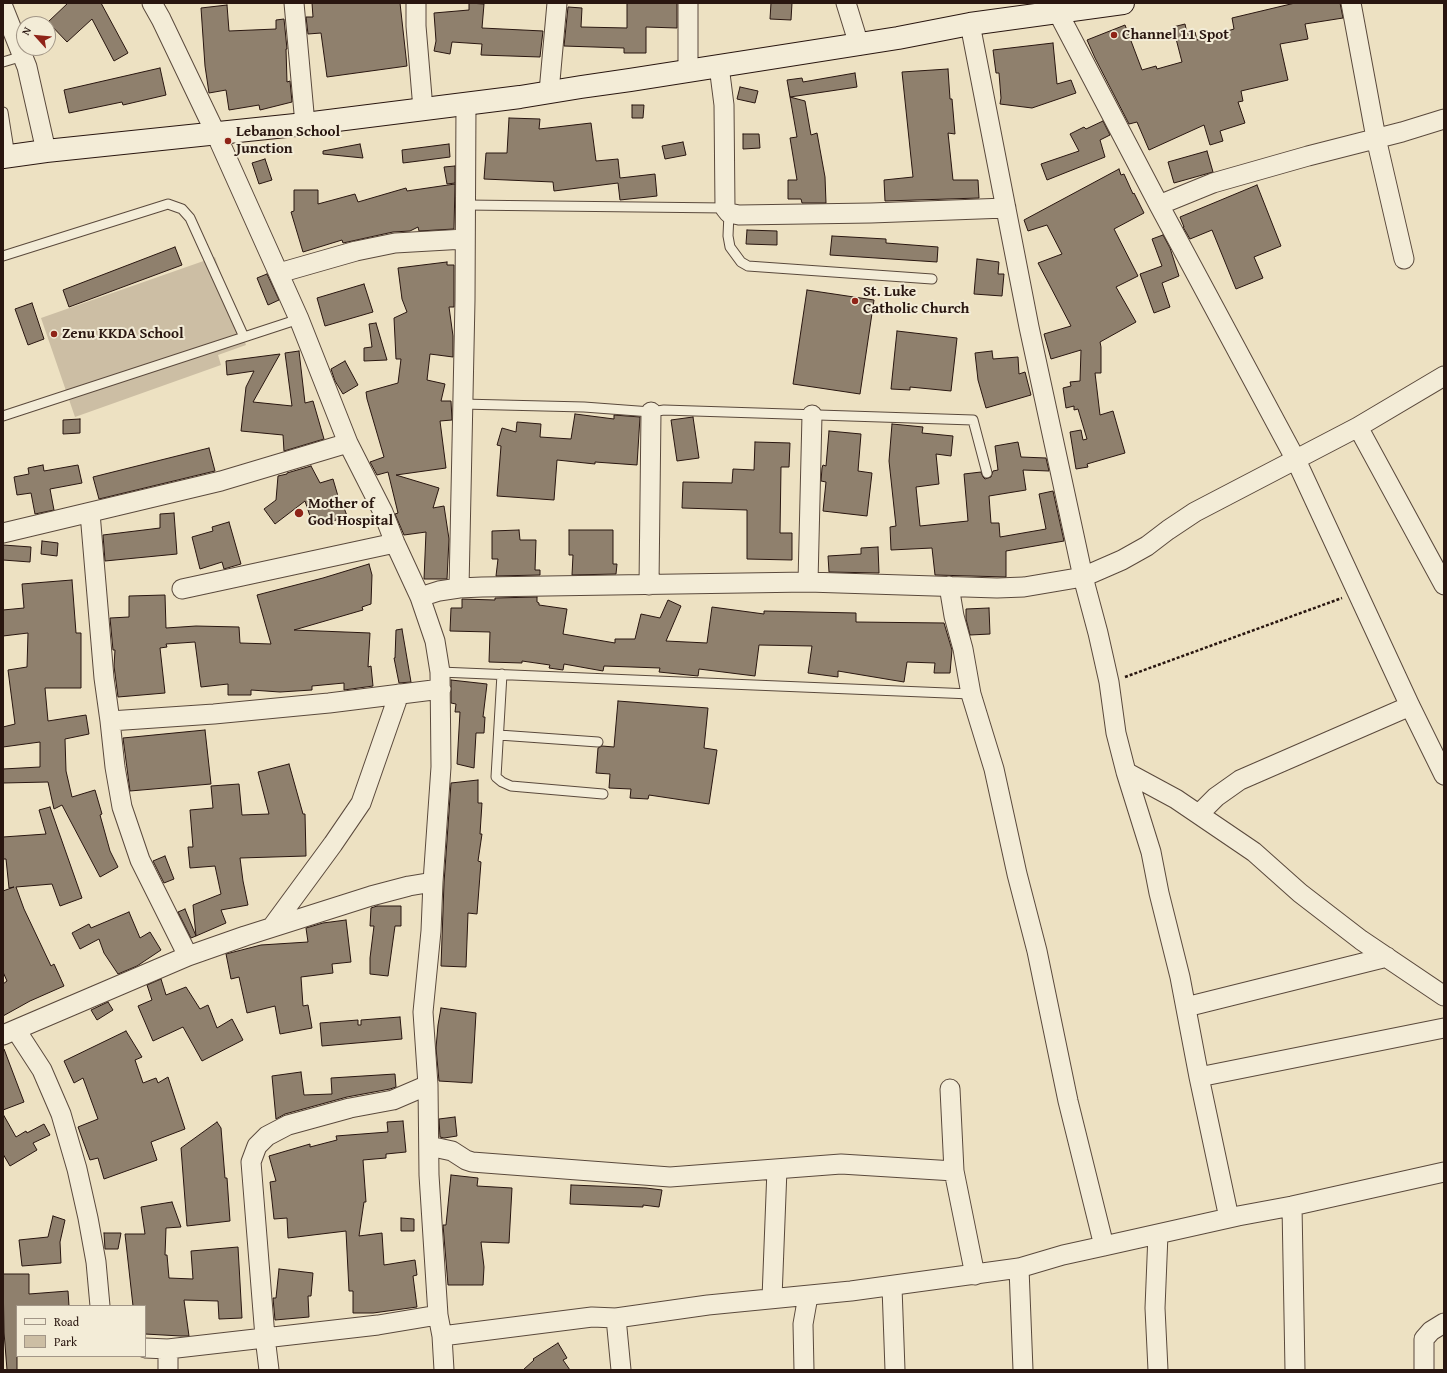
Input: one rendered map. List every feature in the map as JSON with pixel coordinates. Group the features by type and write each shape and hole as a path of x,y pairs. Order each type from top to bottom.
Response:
{"main road":[{"path":"7,157 46,151 216,134 466,104 859,45 1055,8 1123,3"}],"street":[{"path":"152,3 216,134 299,319 348,443 383,512 395,543 420,597 435,641 440,680 441,767 431,930 423,1012 428,1085 429,1146 438,1315 442,1336 444,1370"},
{"path":"294,3 304,124"},
{"path":"416,3 416,26 423,109"},
{"path":"549,92 557,3"},
{"path":"688,3 688,71"},
{"path":"846,3 859,45"},
{"path":"1352,3 1376,138 1404,259"},
{"path":"3,7 16,39"},
{"path":"1055,8 1296,460 1410,706 1444,775"},
{"path":"970,24 1027,320 1083,577 1109,682 1116,733 1126,772 1151,852 1159,893 1180,977 1198,1077 1229,1218"},
{"path":"23,56 27,66 46,151"},
{"path":"719,66 724,105 727,210 739,215 871,213 1006,208"},
{"path":"458,588 465,239 466,104"},
{"path":"1159,205 1213,183 1402,132 1444,118"},
{"path":"279,274 356,251 395,242 465,239"},
{"path":"420,597 440,591 458,588 808,582 996,588 1024,587 1083,577 1122,560 1147,546 1195,512 1358,427 1443,379"},
{"path":"649,585 651,412"},
{"path":"808,582 812,415"},
{"path":"1358,427 1444,585"},
{"path":"3,533 221,481 348,443"},
{"path":"90,513 104,678 115,767 125,815 140,860 188,956"},
{"path":"182,589 395,543"},
{"path":"948,586 963,649 971,694 994,769 1017,874 1037,951 1068,1101 1104,1246"},
{"path":"110,722 329,703 399,694 440,680"},
{"path":"272,927 361,804 399,694"},
{"path":"1199,814 1216,797 1240,780 1410,706"},
{"path":"1126,772 1176,799 1254,852 1300,893 1361,940 1444,996"},
{"path":"100,1305 96,1262 88,1218 77,1169 61,1114 42,1070 10,1033 188,956 272,927 371,896 409,886 433,882"},
{"path":"1186,1007 1387,957"},
{"path":"1198,1077 1444,1028"},
{"path":"269,1370 265,1338 251,1162 258,1146 268,1136 288,1125 350,1108 393,1100 428,1085"},
{"path":"950,1089 954,1171 975,1275"},
{"path":"429,1146 452,1151 472,1162 670,1177 841,1164 954,1171"},
{"path":"772,1298 777,1169"},
{"path":"442,1336 592,1316 616,1318 772,1298 808,1296 1019,1268 1063,1255 1444,1172"},
{"path":"1292,1206 1295,1370"},
{"path":"1158,1234 1155,1308 1158,1370"},
{"path":"1019,1268 1023,1370"},
{"path":"892,1286 895,1370"},
{"path":"804,1370 803,1324 808,1296"},
{"path":"146,1348 168,1349 378,1326 438,1315"},
{"path":"616,1318 621,1370"},
{"path":"1424,1370 1424,1339 1430,1331 1444,1323"},
{"path":"168,1349 168,1370"}],"lane":[{"path":"3,62 23,56"},
{"path":"3,112 7,157"},
{"path":"3,256 168,204 182,209 190,218 244,337"},
{"path":"465,205 727,210 730,247 741,262 748,266 932,279"},
{"path":"3,416 299,319"},
{"path":"462,404 584,407 651,412 664,410 972,420 987,473"},
{"path":"502,674 496,777 502,782 511,786 603,794"},
{"path":"440,680 502,674 971,694"},
{"path":"499,735 598,742"}],"path":[{"path":"1109,682 1358,592"}],"green space":[{"path":"215,257 246,345 218,355 221,365 75,417 41,318"}],"building":[{"path":"68,3 101,3 128,53 114,61 92,19 67,42 56,30 56,16 54,16"},
{"path":"312,3 400,3 407,66 327,77 321,33 308,34 306,17 313,17"},
{"path":"469,3 484,4 482,28 543,31 540,57 481,55 482,44 452,42 450,54 434,51 436,41 434,13 469,10"},
{"path":"627,3 677,3 677,28 646,27 646,53 624,53 624,48 564,46 568,7 582,8 581,27 627,28"},
{"path":"771,3 792,3 791,20 770,19"},
{"path":"1295,3 1340,3 1343,18 1305,24 1308,39 1280,44 1288,80 1241,91 1243,101 1238,102 1245,123 1220,131 1223,141 1210,145 1204,125 1149,150 1137,122 1129,124 1087,40 1125,25 1142,70 1156,66 1157,69 1182,62 1173,27 1185,24 1187,33 1195,32 1197,40 1234,29 1232,18"},
{"path":"227,5 229,31 276,29 276,20 284,19 287,49 287,82 290,81 292,102 260,110 259,105 229,110 226,90 209,93 205,66 201,8"},
{"path":"1053,43 1057,84 1071,80 1076,93 1032,108 1000,104 999,73 996,73 993,50"},
{"path":"160,68 166,95 123,105 122,102 69,113 64,90"},
{"path":"948,69 950,99 952,99 955,134 948,133 953,180 978,180 979,198 885,201 884,180 913,177 902,72"},
{"path":"855,73 857,87 790,97 805,101 811,135 817,133 825,177 826,203 802,203 801,199 788,199 788,180 797,180 790,138 797,137 787,80 802,78 803,82"},
{"path":"740,87 758,91 755,103 737,99"},
{"path":"632,105 644,105 643,118 632,118"},
{"path":"509,118 540,119 539,129 591,123 596,161 618,159 620,178 655,174 657,196 620,200 618,183 554,191 553,182 484,179 486,153 507,153"},
{"path":"1103,121 1110,135 1100,140 1105,157 1047,180 1041,164 1079,151 1070,134 1084,127 1086,129"},
{"path":"743,134 759,134 760,148 743,149"},
{"path":"683,142 686,155 665,159 662,146"},
{"path":"360,144 363,158 323,154 323,151"},
{"path":"449,144 450,157 403,163 402,150"},
{"path":"1207,151 1213,172 1174,183 1168,162"},
{"path":"265,159 272,180 259,184 252,163"},
{"path":"455,166 455,183 447,184 444,167"},
{"path":"1119,169 1121,175 1124,174 1144,213 1114,229 1138,276 1116,287 1136,322 1100,342 1101,373 1095,373 1100,415 1113,411 1125,453 1087,464 1088,467 1076,469 1070,432 1081,430 1083,440 1087,439 1078,409 1074,410 1074,406 1066,408 1063,388 1071,386 1070,382 1080,381 1081,350 1051,359 1044,334 1071,326 1038,263 1062,254 1047,225 1028,231 1024,220"},
{"path":"455,184 454,229 419,231 418,227 410,231 393,232 343,243 342,240 303,252 291,212 294,211 294,190 318,190 318,204 355,194 358,202 406,188 407,191"},
{"path":"1257,185 1281,246 1254,257 1263,278 1236,289 1212,230 1190,239 1183,227 1180,217"},
{"path":"747,230 777,231 777,245 746,244"},
{"path":"1163,235 1170,248 1179,276 1162,283 1170,307 1154,313 1140,274 1162,266 1152,239"},
{"path":"832,236 886,239 886,243 938,247 937,262 830,255"},
{"path":"175,247 182,265 69,307 63,290"},
{"path":"977,259 999,262 998,274 1004,274 1002,296 974,294"},
{"path":"447,262 447,265 454,265 454,307 449,307 453,336 453,357 430,354 427,380 445,384 441,401 451,401 452,420 440,421 446,468 396,475 439,488 433,508 444,506 449,539 447,579 424,579 426,532 404,535 395,514 398,513 388,472 377,475 370,462 384,457 366,392 398,383 401,359 396,359 394,318 407,312 402,299 398,268"},
{"path":"267,274 279,300 268,305 257,278"},
{"path":"364,284 373,312 325,326 317,298"},
{"path":"807,290 874,300 860,394 793,384"},
{"path":"32,303 44,339 28,345 15,309"},
{"path":"376,323 387,360 364,361 364,348 372,347 369,324"},
{"path":"897,331 957,338 951,391 910,387 910,390 891,389"},
{"path":"299,351 305,403 313,401 324,439 284,451 283,435 241,431 246,387 254,371 227,375 226,361 280,354 253,402 292,406 285,353"},
{"path":"992,351 993,359 1018,357 1019,374 1025,372 1031,395 986,408 978,380 975,353"},
{"path":"345,361 358,385 343,394 335,381 331,369"},
{"path":"575,414 614,419 614,415 640,417 637,465 595,462 595,464 557,460 554,500 497,496 501,446 497,445 502,428 516,432 517,422 541,424 540,437 571,439"},
{"path":"693,417 699,458 677,461 671,420"},
{"path":"80,419 80,433 63,434 63,420"},
{"path":"892,424 923,427 922,433 953,436 951,456 936,454 939,484 916,487 920,526 968,521 964,474 981,472 985,479 991,477 993,471 998,470 995,446 1018,442 1021,457 1046,458 1049,471 1023,470 1026,490 989,496 991,523 999,523 1000,537 1046,529 1039,494 1053,491 1064,541 1006,551 1006,577 935,575 932,548 891,550 890,527 896,526 889,461"},
{"path":"829,431 861,434 858,471 872,473 867,516 823,511 826,482 821,481 823,465 826,466"},
{"path":"755,442 790,443 789,467 781,467 780,533 792,533 792,560 747,559 747,510 682,508 683,482 732,483 733,469 754,470"},
{"path":"209,448 215,471 99,499 93,477"},
{"path":"43,465 44,471 78,465 82,483 50,489 54,510 35,514 31,493 17,495 14,477 29,474 28,468"},
{"path":"311,466 320,483 333,479 340,503 342,502 347,516 328,523 327,521 313,525 305,501 275,524 264,509 276,500 278,476"},
{"path":"174,513 177,554 105,561 103,535 160,528 160,514"},
{"path":"229,522 241,564 224,569 222,562 200,569 192,537 213,531 212,527"},
{"path":"519,530 520,540 536,540 535,570 540,570 540,575 496,576 498,559 492,559 492,531"},
{"path":"569,530 613,530 613,564 617,564 616,574 572,575 573,555 569,555"},
{"path":"42,541 58,543 57,556 41,554"},
{"path":"3,545 31,547 30,562 3,560"},
{"path":"878,547 879,573 829,572 828,556 861,554 861,548"},
{"path":"369,564 372,575 371,604 362,607 363,610 294,630 370,633 368,667 371,666 373,686 344,690 344,683 312,686 312,690 280,692 251,690 251,695 228,695 228,684 201,687 195,642 166,644 167,647 160,648 165,693 118,697 114,666 115,650 113,650 110,618 129,617 129,596 165,595 166,628 196,626 239,627 240,643 271,644 257,595 323,578"},
{"path":"72,580 76,633 81,633 81,688 45,688 48,721 86,715 89,734 65,739 66,771 72,797 95,790 110,851 118,867 100,877 62,805 54,809 48,782 3,783 3,769 40,767 40,742 3,747 3,727 15,724 8,670 27,667 28,633 3,636 3,610 24,608 22,584"},
{"path":"537,597 537,602 539,605 567,609 563,634 615,643 615,639 635,639 641,614 660,618 668,600 681,606 666,641 707,643 712,607 764,614 764,611 856,613 856,622 944,623 952,650 950,673 934,673 935,663 907,662 904,682 838,671 838,677 808,673 812,646 759,645 755,676 699,669 698,676 659,672 660,668 604,666 603,671 564,664 563,670 549,668 550,665 522,661 522,663 489,662 490,632 450,631 451,608 462,608 462,599 495,600 495,598"},
{"path":"989,608 990,634 970,635 966,619 966,609"},
{"path":"402,629 411,682 399,683 394,658 396,630"},
{"path":"451,680 487,684 483,717 485,717 484,733 476,733 474,768 457,764 460,712 455,712 456,704 451,703"},
{"path":"618,701 708,708 704,748 717,750 709,804 649,795 648,799 630,798 631,789 609,788 610,774 596,773 598,748 602,746 614,747"},
{"path":"205,730 211,784 130,791 123,738"},
{"path":"289,764 303,814 305,814 306,856 240,858 248,905 221,910 226,923 196,936 193,905 221,894 215,866 190,868 188,847 193,847 190,810 213,808 211,786 239,784 242,815 269,814 258,772"},
{"path":"478,780 478,803 482,803 480,834 482,834 478,861 481,862 477,914 468,913 466,967 441,966 444,883 451,783"},
{"path":"50,807 82,898 60,906 52,884 16,887 24,909 51,966 54,964 64,986 30,1001 3,1016 3,984 7,981 3,972 3,891 14,887 9,888 6,859 3,859 3,837 46,834 39,810"},
{"path":"165,856 174,879 164,883 153,861"},
{"path":"377,906 401,906 401,926 395,926 388,976 370,974 370,958 374,926 370,926 371,908"},
{"path":"185,909 196,936 191,938 178,912"},
{"path":"129,912 140,938 150,932 161,950 137,966 118,974 104,953 99,939 80,949 72,933 89,924 91,928"},
{"path":"346,920 351,962 332,964 333,973 301,977 303,1006 308,1005 312,1028 280,1034 275,1006 247,1013 239,977 231,979 226,954 261,945 308,942 306,928 323,923"},
{"path":"161,979 166,995 186,987 200,1009 208,1005 217,1028 232,1019 243,1040 202,1061 183,1027 153,1041 138,1006 152,1000 147,985"},
{"path":"108,1002 113,1010 97,1020 91,1010"},
{"path":"441,1008 476,1013 472,1083 439,1081 436,1048"},
{"path":"400,1017 402,1039 322,1046 320,1023 358,1020 358,1025 361,1025 361,1020"},
{"path":"126,1031 142,1057 135,1060 143,1083 156,1078 158,1083 168,1077 185,1129 151,1142 157,1160 104,1179 98,1158 90,1160 78,1127 98,1119 83,1078 74,1083 64,1061"},
{"path":"3,1049 24,1102 3,1110"},
{"path":"301,1072 304,1095 332,1094 331,1078 395,1074 396,1087 347,1097 285,1114 276,1119 272,1076"},
{"path":"3,1114 16,1137 26,1131 27,1133 44,1124 50,1135 33,1143 37,1150 10,1166 3,1154"},
{"path":"455,1117 457,1136 444,1138 440,1137 439,1119"},
{"path":"403,1121 406,1152 386,1154 386,1158 363,1160 366,1202 364,1202 359,1236 382,1233 384,1265 415,1260 417,1275 413,1276 417,1307 373,1313 353,1313 353,1291 349,1291 346,1231 288,1238 287,1218 274,1219 270,1182 276,1181 269,1156 310,1144 310,1147 337,1140 336,1136 388,1132 387,1122"},
{"path":"217,1122 221,1128 230,1221 187,1226 181,1148"},
{"path":"451,1175 478,1178 477,1186 512,1188 509,1243 481,1242 484,1267 483,1285 448,1285 443,1225 446,1225"},
{"path":"571,1185 662,1190 659,1207 643,1205 643,1207 570,1204"},
{"path":"172,1202 181,1227 166,1228 165,1255 167,1255 169,1278 193,1279 191,1251 238,1247 242,1318 219,1319 218,1301 184,1300 189,1336 146,1334 146,1305 133,1305 125,1234 145,1234 141,1207"},
{"path":"53,1216 65,1220 60,1242 61,1263 22,1266 19,1240 48,1237"},
{"path":"401,1218 414,1219 414,1231 401,1231"},
{"path":"104,1233 121,1233 118,1249 105,1249"},
{"path":"279,1269 313,1273 311,1296 308,1296 309,1317 275,1320 273,1298 276,1298"},
{"path":"3,1274 29,1274 29,1294 68,1291 69,1305 16,1305 17,1370 7,1370 4,1332"},
{"path":"558,1343 567,1358 563,1360 570,1370 523,1370 534,1360 533,1359"}],"place":[{"name":"Channel 11 Spot","path":"1114,35"},
{"name":"Lebanon School Junction","path":"228,141"},
{"name":"St. Luke Catholic Church","path":"855,301"},
{"name":"Zenu KKDA School","path":"54,334"},
{"name":"Mother of God Hospital","path":"299,513"}]}
